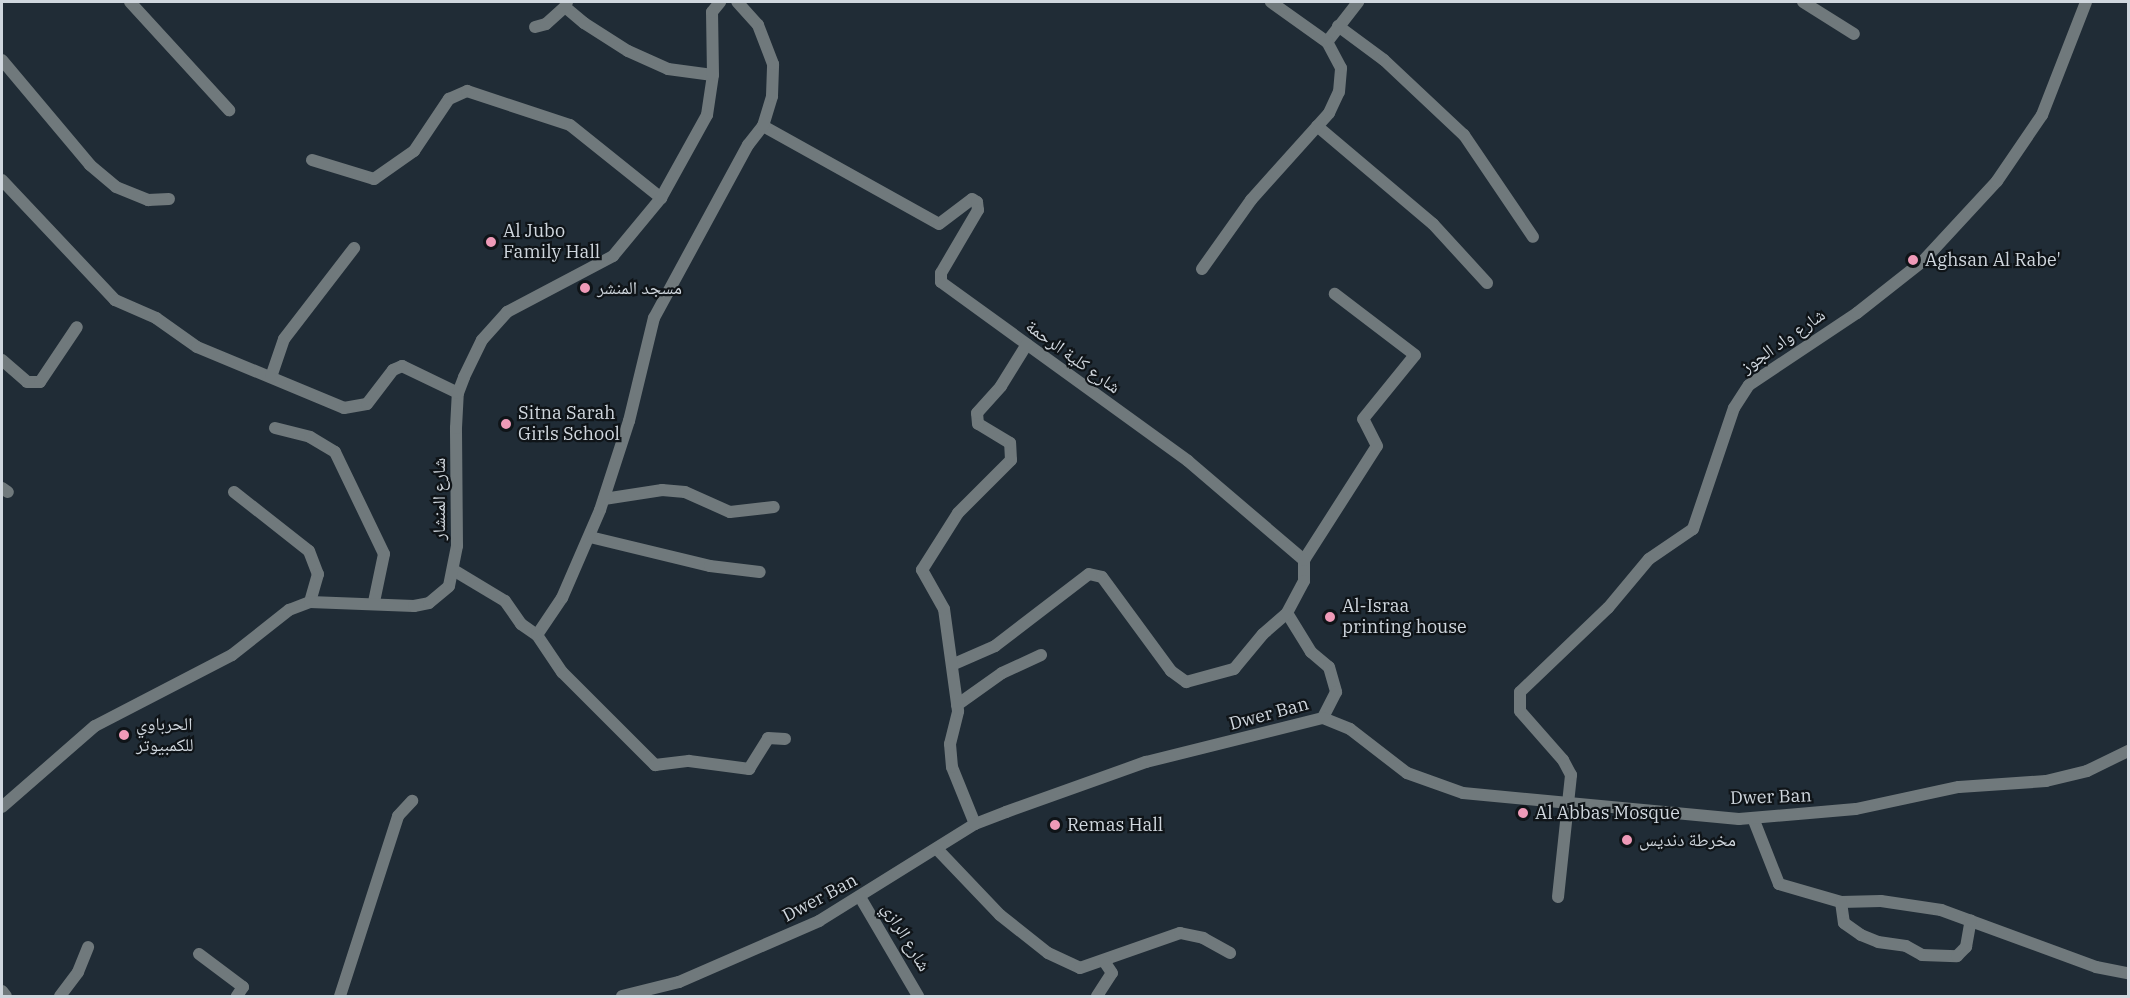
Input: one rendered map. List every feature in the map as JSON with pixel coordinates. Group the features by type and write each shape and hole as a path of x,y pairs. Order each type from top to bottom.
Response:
{"street":[{"path":"130,2 230,110"},
{"name":"شارع المنشار","path":"455,571 458,393 482,340 507,312 613,256 661,198 707,115 713,75 712,12 720,2"},
{"path":"537,634 562,598 590,537 629,421 654,318 748,145 763,126 772,96 773,64 758,25 737,2"},
{"path":"1327,42 1358,2"},
{"path":"1803,2 1854,34"},
{"name":"شارع واد الجوز","path":"1558,897 1565,804 1571,775 1568,767 1520,711 1520,692 1608,608 1649,559 1693,529 1734,408 1749,385 1857,313 1923,261 1997,181 2043,115 2086,2"},
{"path":"535,27 546,24 566,4 606,39 668,69 713,75"},
{"path":"1202,269 1251,200 1333,107 1340,86 1341,68 1327,42 1279,4"},
{"path":"1338,26 1384,60 1464,135 1533,237"},
{"path":"2,60 90,165 116,187 148,200 169,199"},
{"path":"312,160 374,179 414,151 449,99 467,91 570,125 661,198"},
{"name":"شارع كلية الرحمة","path":"763,126 939,224 972,199 977,202 978,210 941,273 941,282 1188,461 1304,560"},
{"path":"1317,126 1433,224 1488,283"},
{"path":"2,180 121,304 156,318 197,346 350,409 368,404 400,366 411,368 458,393"},
{"path":"271,377 284,339 354,248"},
{"path":"954,664 995,646 1067,588 1096,573 1171,671 1186,682 1234,669 1263,634 1287,613 1304,581 1304,560 1377,446 1363,419 1414,355 1335,294"},
{"path":"2,360 27,382 40,382 77,327"},
{"path":"975,824 952,766 950,744 957,705 954,664 944,609 922,570 958,513 1011,460 1010,443 978,424 977,413 1001,386 1027,344"},
{"path":"274,428 310,437 335,452 384,554 374,602"},
{"path":"604,499 662,490 685,492 730,512 774,507"},
{"path":"234,492 309,551 318,574 310,602"},
{"path":"590,537 710,566 760,572"},
{"path":"2,807 95,726 232,655 289,610 310,602 429,603 449,586 455,571 505,601 521,624 537,634 562,672 655,765 689,761 749,769 768,738 786,739"},
{"path":"1287,613 1311,652 1329,667 1336,692 1323,718"},
{"path":"957,705 1002,673 1041,655"},
{"name":"Dwer Ban","path":"622,996 679,982 738,958 860,897 975,824 1146,762 1323,718 1350,729 1397,767 1435,786 1463,793 1565,804 1753,818 1856,809 1954,787 2046,781 2087,771 2128,751"},
{"path":"340,996 398,816 412,801"},
{"path":"1753,818 1779,884 1841,902 1881,901 1941,910 2096,967 2128,973"},
{"path":"937,849 1000,915 1048,953 1080,968 1180,933 1203,938 1230,953"},
{"name":"شارع الرازي","path":"860,897 918,996"},
{"path":"1841,902 1844,923 1861,935 1878,942 1906,946 1922,955 1957,956 1966,947 1971,920"},
{"path":"60,996 78,972 88,946"},
{"path":"199,954 243,987 237,996"},
{"path":"1097,996 1112,974 1104,961"},
{"path":"2,991 6,996"}],"place":[{"name":"Al Jubo Family Hall","path":"491,242"},
{"name":"Aghsan Al Rabe'","path":"1913,260"},
{"name":"مسجد المنشر","path":"585,288"},
{"name":"Sitna Sarah Girls School","path":"506,424"},
{"name":"Al-Israa printing house","path":"1330,617"},
{"name":"الحرباوي للكمبيوتر","path":"124,735"},
{"name":"Al Abbas Mosque","path":"1523,813"},
{"name":"Remas Hall","path":"1055,825"},
{"name":"مخرطة دنديس","path":"1627,840"}]}
